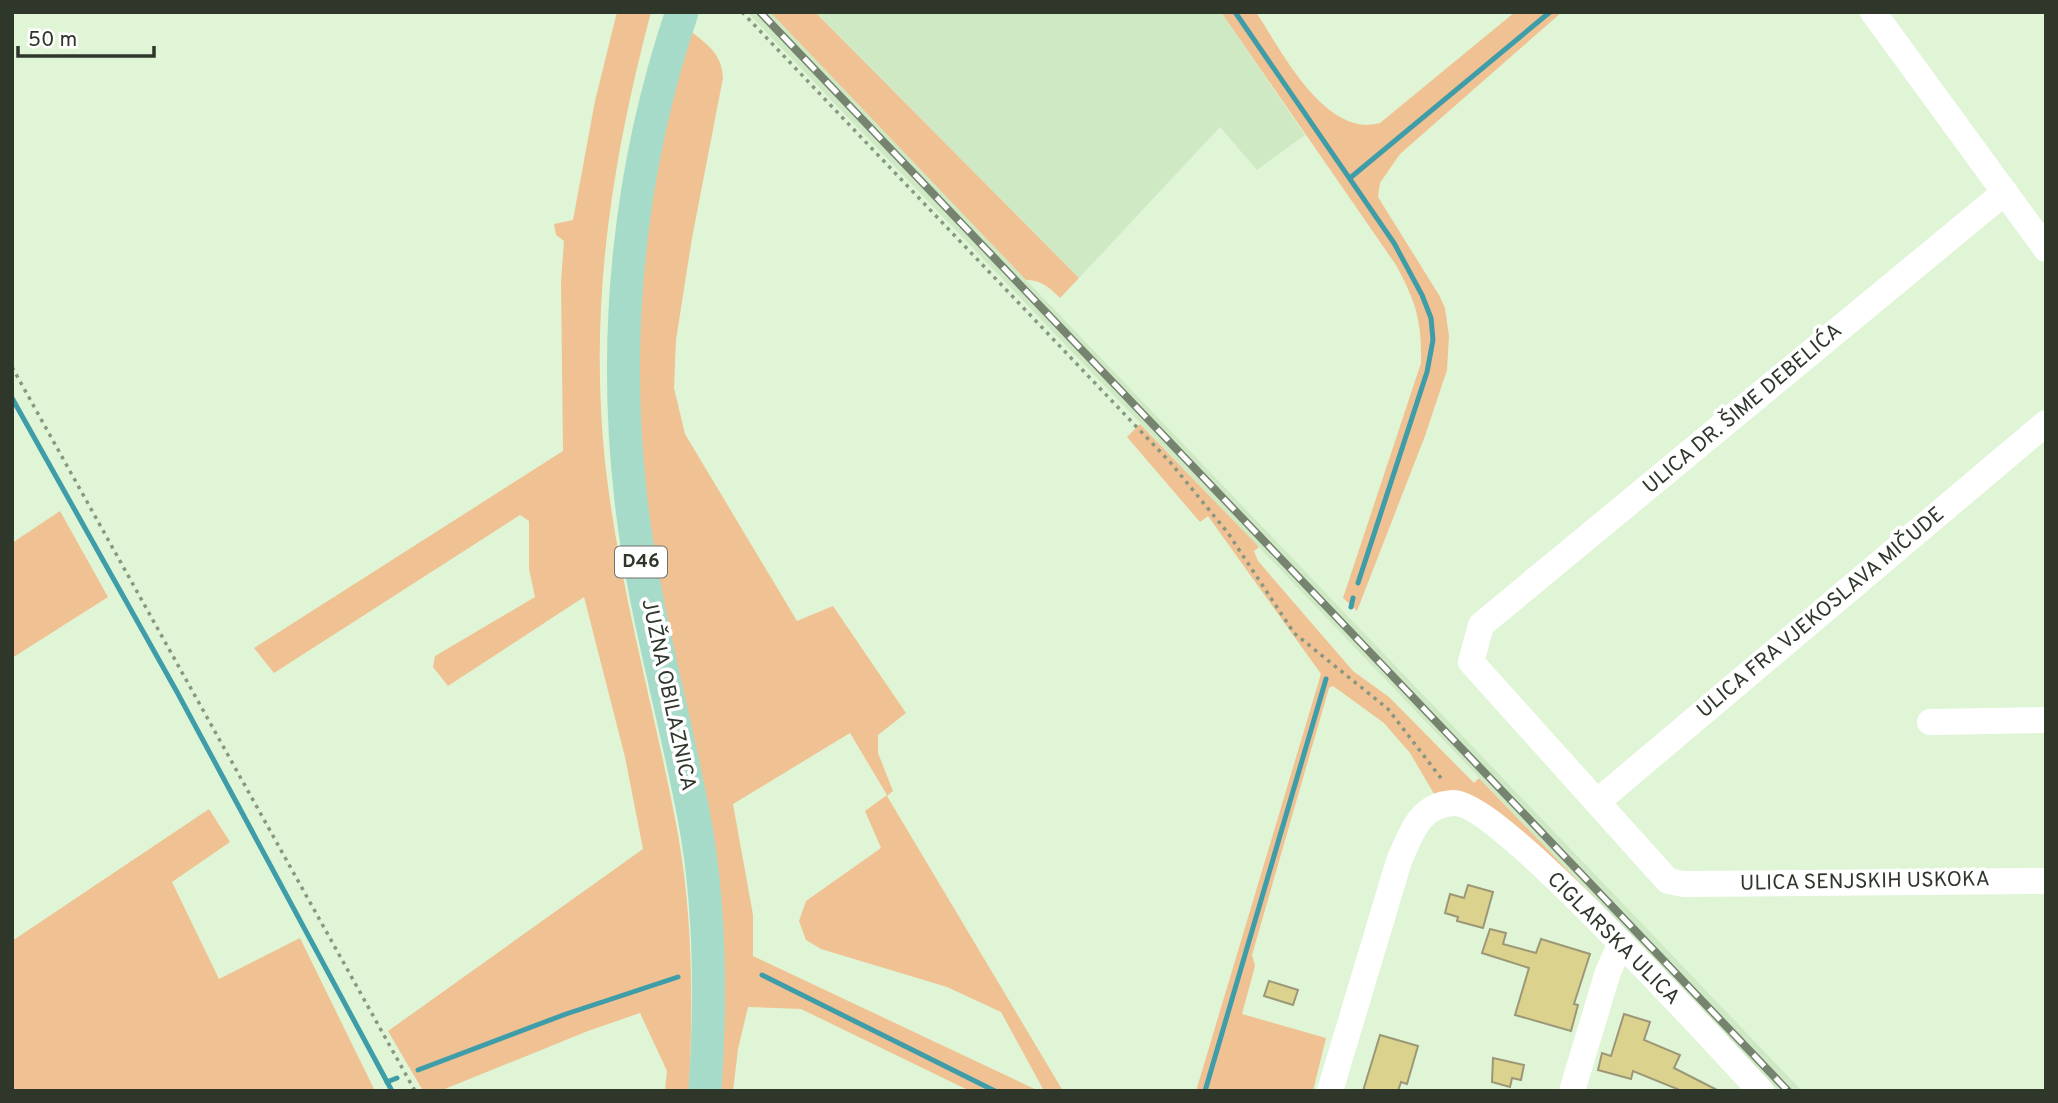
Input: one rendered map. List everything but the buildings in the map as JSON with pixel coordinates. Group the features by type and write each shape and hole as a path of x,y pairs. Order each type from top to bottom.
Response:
{"main road":[{"name":"JUŽNA OBILAZNICA","path":"678,23 660,78 636,201 624,333 624,414 631,500 645,590 701,861 708,996 705,1091"}],"street":[{"path":"1873,12 2005,192 2034,216 2046,249"},
{"name":"ULICA DR. ŠIME DEBELIĆA","path":"1597,802 1471,663 1481,625 2005,192"},
{"name":"ULICA FRA VJEKOSLAVA MIČUDE","path":"1597,802 2046,424"},
{"path":"1930,722 2046,720"},
{"name":"ULICA SENJSKIH USKOKA","path":"1597,802 1668,881 1684,884 2046,881"},
{"name":"CIGLARSKA ULICA","path":"1454,803 1468,805 1500,829 1569,891 1761,1091"},
{"path":"1330,1091 1409,839 1423,814 1434,807 1454,803"},
{"path":"1572,1091 1608,972 1620,944"}],"path":[{"path":"742,12 1170,462 1228,533 1294,633 1388,709 1427,757 1454,803"},
{"path":"12,367 415,1091"}],"shaded area":[{"path":"617,12 651,12 625,124 607,235 600,347 601,404 605,462 619,556 683,866 691,962 689,1091 665,1091 667,1071 640,1013 588,1031 440,1091 423,1091 388,1031 643,849 625,757 584,597 448,686 433,667 435,656 535,597 529,569 529,521 520,515 274,673 254,648 563,451 561,281 564,241 556,235 554,224 573,220 595,101"},
{"path":"661,12 697,12 690,31"},
{"path":"747,12 770,12 1802,1091 1779,1091"},
{"path":"770,12 815,12 1079,278 1060,298 1044,285 1026,280"},
{"path":"815,12 1221,12 1305,135 1257,170 1220,127 1079,278"},
{"path":"1221,12 1256,12 1307,87 1323,104 1341,117 1360,124 1380,123 1515,12 1562,12 1400,154 1380,183 1378,197 1445,308 1449,336 1447,370 1425,436 1357,611 1343,598 1421,363 1416,312 1396,265"},
{"path":"690,31 713,51 720,63 723,78 692,238 676,340 674,388 685,434 797,621 833,606 906,713 878,735 878,753 893,791 887,796 1063,1091 1044,1091 1001,1012 947,987 821,949 806,940 799,921 806,901 881,848 865,811 887,795 850,733 733,804 753,915 753,956 1039,1091 970,1091 801,1009 748,1007 738,1049 733,1091 713,1091 633,388 651,184"},
{"path":"1140,424 1259,547 1254,551 1258,561 1353,671 1389,697 1474,783 1479,778 1745,1055 1566,882 1437,799 1410,753 1384,723 1333,686 1329,688 1252,955 1255,966 1242,1014 1326,1038 1313,1091 1196,1091 1321,674 1208,516 1200,522 1127,437"},
{"path":"60,511 108,597 12,658 12,543"},
{"path":"209,809 230,842 172,882 219,979 300,938 375,1091 12,1091 12,941"}],"waterway":[{"path":"1235,12 1394,243 1422,295 1431,318 1433,340 1427,372 1358,583"},
{"path":"1350,178 1550,12"},
{"path":"12,398 177,692 392,1091"},
{"path":"1351,607 1353,598"},
{"path":"1205,1091 1326,679"},
{"path":"762,975 995,1091"},
{"path":"418,1070 566,1014 678,977"},
{"path":"387,1082 397,1078"}],"railway":[{"path":"760,12 1788,1091"}]}
